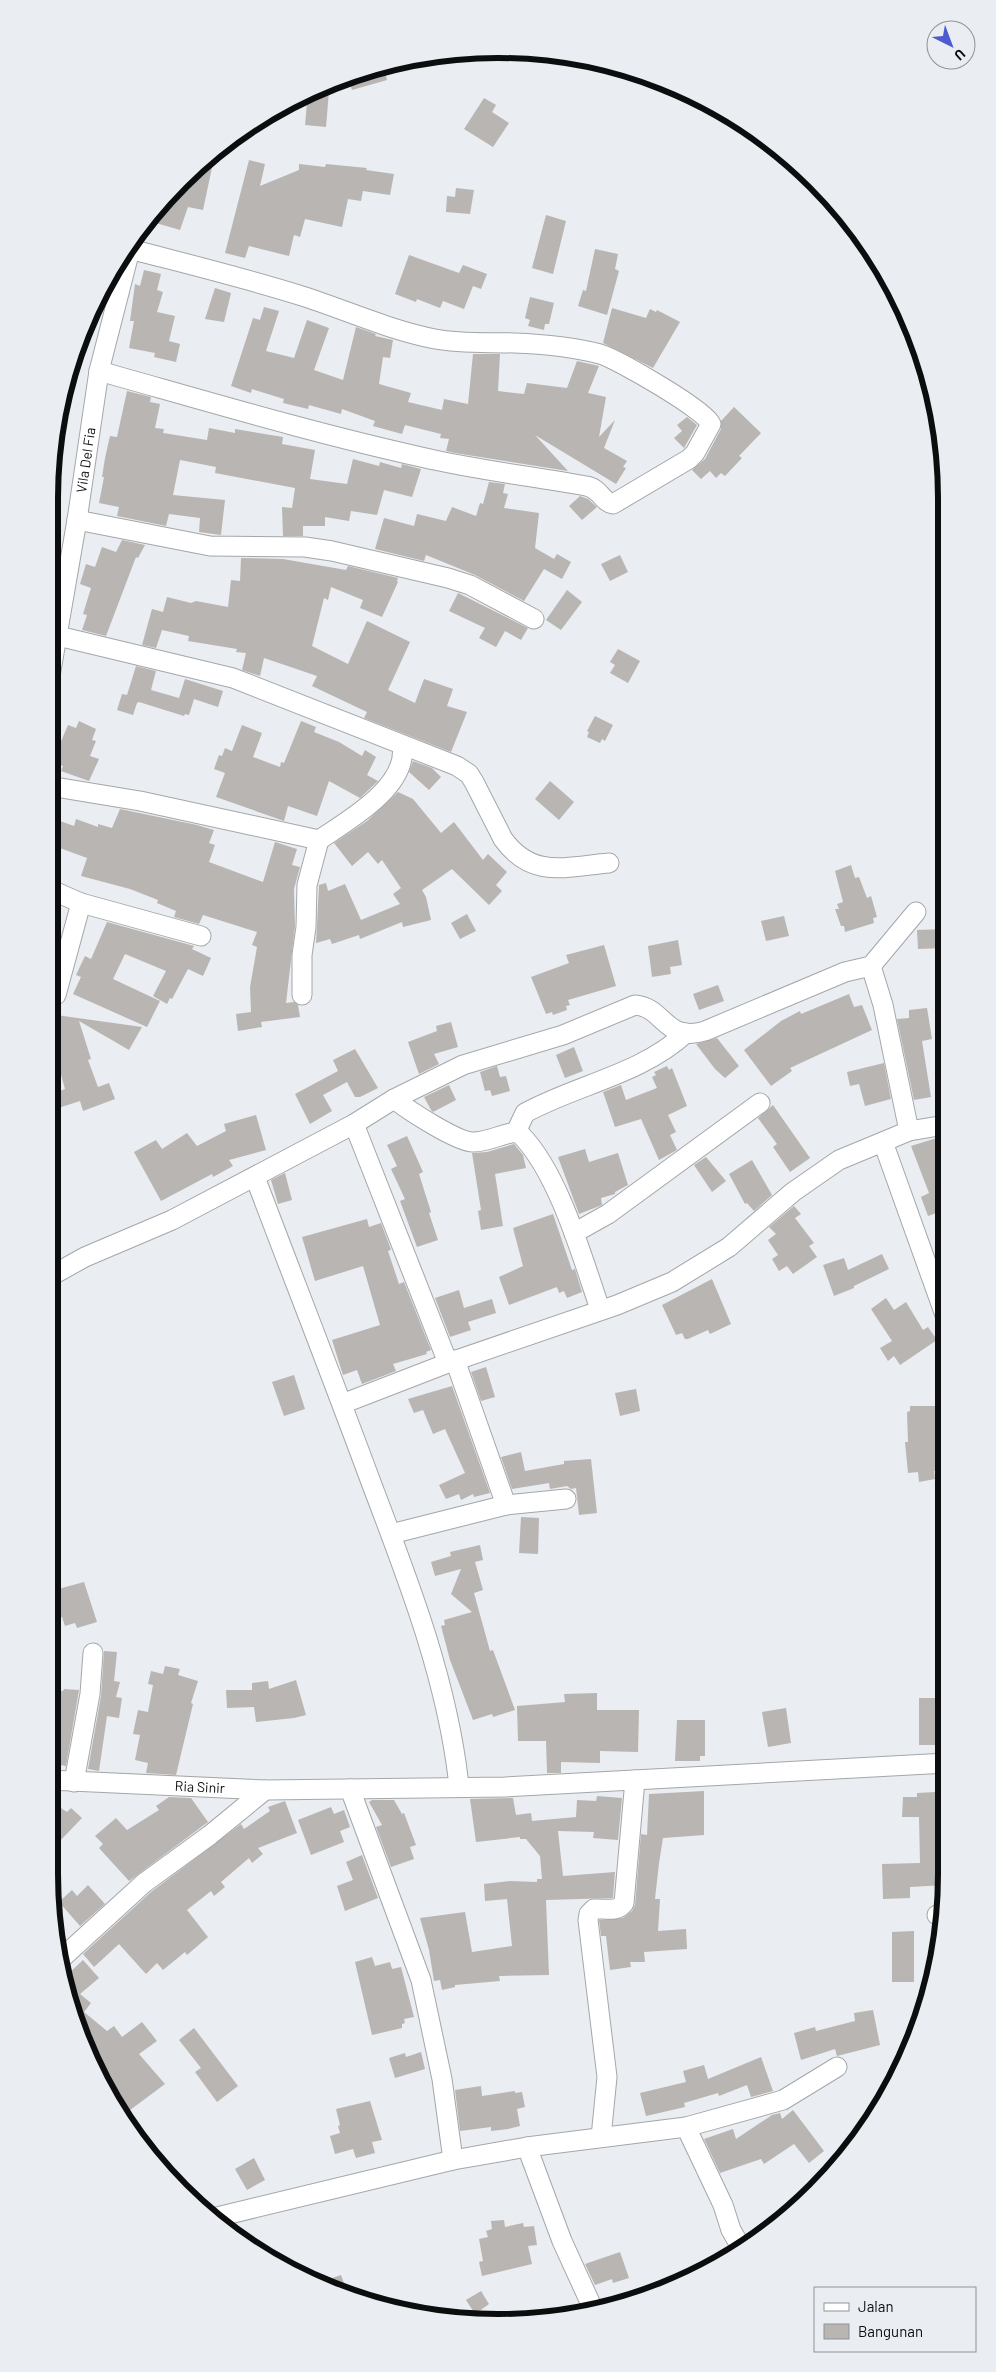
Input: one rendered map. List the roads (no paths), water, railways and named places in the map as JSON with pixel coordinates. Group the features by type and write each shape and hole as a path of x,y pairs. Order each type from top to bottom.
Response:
{"street":[{"path":"99,371 281,422 421,457 536,479 593,487 609,503 613,504 690,458 710,428 711,424 708,418 630,368 601,354 516,343 462,342 435,339 137,247"},
{"name":"Vila Del Fia","path":"58,636 99,371 126,263"},
{"path":"77,520 210,546 305,547 332,551 448,578 470,585 534,619"},
{"path":"58,636 233,678 457,766 469,774 509,848 526,863 551,868 609,863"},
{"path":"302,995 302,954 306,927 306,885 319,840 356,815 380,794 400,768 404,756 402,745"},
{"path":"58,787 140,801 319,840"},
{"path":"58,893 81,903 200,936"},
{"path":"58,988 81,903"},
{"path":"58,1271 66,1265 172,1220 463,1064 563,1035 635,1006 644,1006 670,1028 696,1034 706,1031 845,972 871,966 916,912"},
{"path":"871,966 883,1005 909,1131"},
{"path":"394,1100 411,1112 466,1141 478,1142 516,1132 525,1113 649,1061 672,1046 686,1033"},
{"path":"574,1233 621,1205 760,1103"},
{"path":"354,1124 452,1361 506,1505"},
{"path":"342,1404 452,1361 600,1309 617,1305 672,1282 736,1242 817,1174 839,1160 909,1131 938,1126"},
{"path":"516,1132 526,1140 547,1170 574,1233 600,1309"},
{"path":"883,1142 938,1296"},
{"path":"255,1177 391,1534 431,1648 455,1750 459,1786"},
{"path":"391,1534 506,1505 566,1499"},
{"path":"74,1782 90,1694 94,1653"},
{"name":"Ria Sinir","path":"58,1781 265,1790 459,1786 505,1787 938,1763"},
{"path":"601,2137 607,2077 588,1914 594,1909 616,1909 623,1906 635,1780"},
{"path":"350,1789 421,1980 442,2079 452,2160"},
{"path":"65,1954 144,1883 210,1835 265,1790"},
{"path":"221,2216 452,2160 527,2147 686,2127 783,2100 837,2067"},
{"path":"686,2127 738,2243"},
{"path":"527,2147 562,2241 591,2304"}]}
